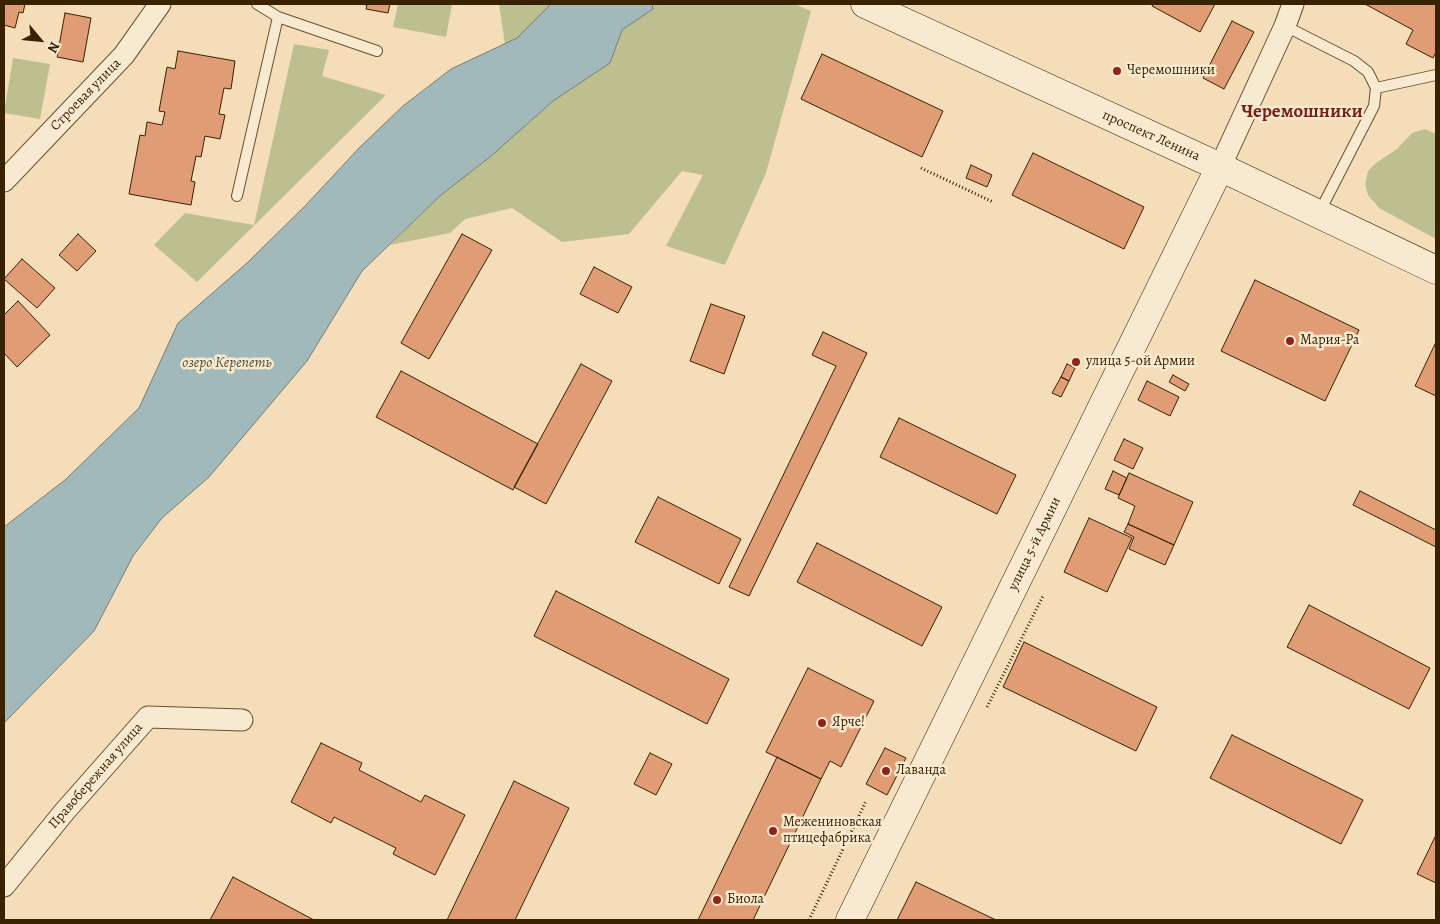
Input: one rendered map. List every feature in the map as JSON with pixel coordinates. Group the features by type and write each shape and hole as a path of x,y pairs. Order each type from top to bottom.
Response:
{"main road":[{"name":"проспект Ленина","path":"865,4 1220,167 1436,270"},
{"name":"улица 5-й Армии","path":"850,920 1220,167"}],"street":[{"name":"Строевая улица","path":"4,181 124,55 160,4"},
{"path":"1220,167 1285,26 1293,4"},
{"name":"Правобережная улица","path":"4,886 65,811 148,717 242,720"}],"lane":[{"path":"257,4 278,17 377,51"},
{"path":"237,196 278,17"},
{"path":"1285,26 1354,61 1368,72 1376,88 1374,106 1318,214"},
{"path":"1376,88 1436,75"}],"path":[{"path":"921,168 993,202"},
{"path":"809,920 866,801"}],"green space":[{"path":"398,4 452,4 446,37 393,27"},
{"path":"499,4 551,4 517,38 505,44"},
{"path":"652,4 794,4 811,11 766,173 725,265 666,246 703,175 682,171 629,234 562,242 512,208 465,219 450,233 390,245 441,195 490,157 553,101 610,63 622,30 653,9"},
{"path":"294,44 329,50 322,76 386,95 197,282 154,245 185,213 254,225"},
{"path":"13,58 50,64 40,119 4,113"},
{"path":"1425,129 1436,134 1436,239 1379,208 1368,195 1365,184 1368,171 1376,163 1397,149 1412,133"}],"water":[{"name":"озеро Керепеть","path":"551,4 652,4 653,9 622,30 610,63 553,101 490,157 441,195 362,271 307,361 209,477 162,518 133,556 94,631 4,723 4,527 65,480 139,408 178,323 247,263 306,205 359,148 403,106 451,69 517,38"}],"building":[{"path":"4,4 25,4 23,13 19,12 15,28 4,25"},
{"path":"362,4 390,4 388,13 366,9 367,5"},
{"path":"1153,4 1215,4 1200,32 1152,6"},
{"path":"1365,4 1436,4 1436,52 1433,58 1406,44 1413,30"},
{"path":"65,13 91,18 83,62 57,57"},
{"path":"1232,21 1254,32 1224,89 1203,78"},
{"path":"178,51 235,61 231,89 224,88 219,114 225,115 220,139 205,136 201,157 196,156 191,181 195,182 191,205 129,194 140,135 145,136 147,122 162,125 165,112 159,111 167,67 175,69"},
{"path":"822,54 943,111 922,157 801,99"},
{"path":"1033,153 1144,207 1124,249 1012,195"},
{"path":"971,165 992,175 987,187 966,178"},
{"path":"78,234 96,251 77,271 59,255"},
{"path":"462,234 492,250 429,359 401,343"},
{"path":"22,259 55,288 37,308 4,279"},
{"path":"594,267 632,287 618,313 580,294"},
{"name":"Мария-Ра","path":"1255,280 1359,330 1325,401 1221,351"},
{"path":"18,301 50,335 17,367 4,353 4,315"},
{"path":"711,304 745,316 724,374 690,361"},
{"path":"823,332 867,353 749,596 729,587 836,366 812,355"},
{"path":"1436,342 1436,396 1415,386"},
{"path":"581,364 612,381 546,504 514,487"},
{"path":"1067,364 1075,368 1069,381 1061,377"},
{"path":"401,371 538,444 513,490 376,417"},
{"path":"1173,375 1189,384 1185,391 1169,382"},
{"path":"1061,377 1069,381 1061,397 1052,393"},
{"path":"1147,381 1179,397 1170,416 1138,400"},
{"path":"899,418 1016,475 997,514 880,457"},
{"path":"1124,439 1143,448 1133,469 1114,460"},
{"path":"1113,471 1127,478 1119,495 1105,489"},
{"path":"1129,473 1193,502 1174,545 1128,524 1135,506 1118,498"},
{"path":"1360,491 1436,530 1436,547 1353,505"},
{"path":"658,497 741,539 719,584 635,542"},
{"path":"1089,518 1132,538 1107,592 1064,572"},
{"path":"1128,524 1174,545 1165,565 1129,549 1134,537 1124,532"},
{"path":"817,543 942,607 922,646 797,582"},
{"path":"556,591 729,679 707,724 534,636"},
{"path":"1309,605 1430,668 1409,709 1287,647"},
{"path":"1024,642 1157,707 1136,751 1003,687"},
{"path":"808,668 874,701 841,767 830,761 821,779 766,752"},
{"path":"1232,735 1363,800 1341,844 1210,778"},
{"path":"321,743 362,763 359,770 421,802 425,795 465,815 435,875 393,854 396,848 334,817 331,823 291,802"},
{"name":"Лаванда","path":"885,748 906,758 887,795 866,784"},
{"path":"650,753 672,764 656,795 634,784"},
{"path":"777,757 821,779 753,920 698,920"},
{"path":"514,781 569,808 515,920 447,920"},
{"path":"1436,835 1436,883 1417,874"},
{"path":"233,877 314,920 210,920"},
{"path":"916,882 996,920 897,920"}],"place":[{"name":"Черемошники","path":"1117,71"},
{"name":"Мария-Ра","path":"1290,341"},
{"name":"улица 5-ой Армии","path":"1076,362"},
{"name":"Ярче!","path":"822,723"},
{"name":"Лаванда","path":"886,771"},
{"name":"Межениновская птицефабрика","path":"773,831"},
{"name":"Биола","path":"717,900"}],"district":[{"name":"Черемошники","path":"1302,112"}]}
